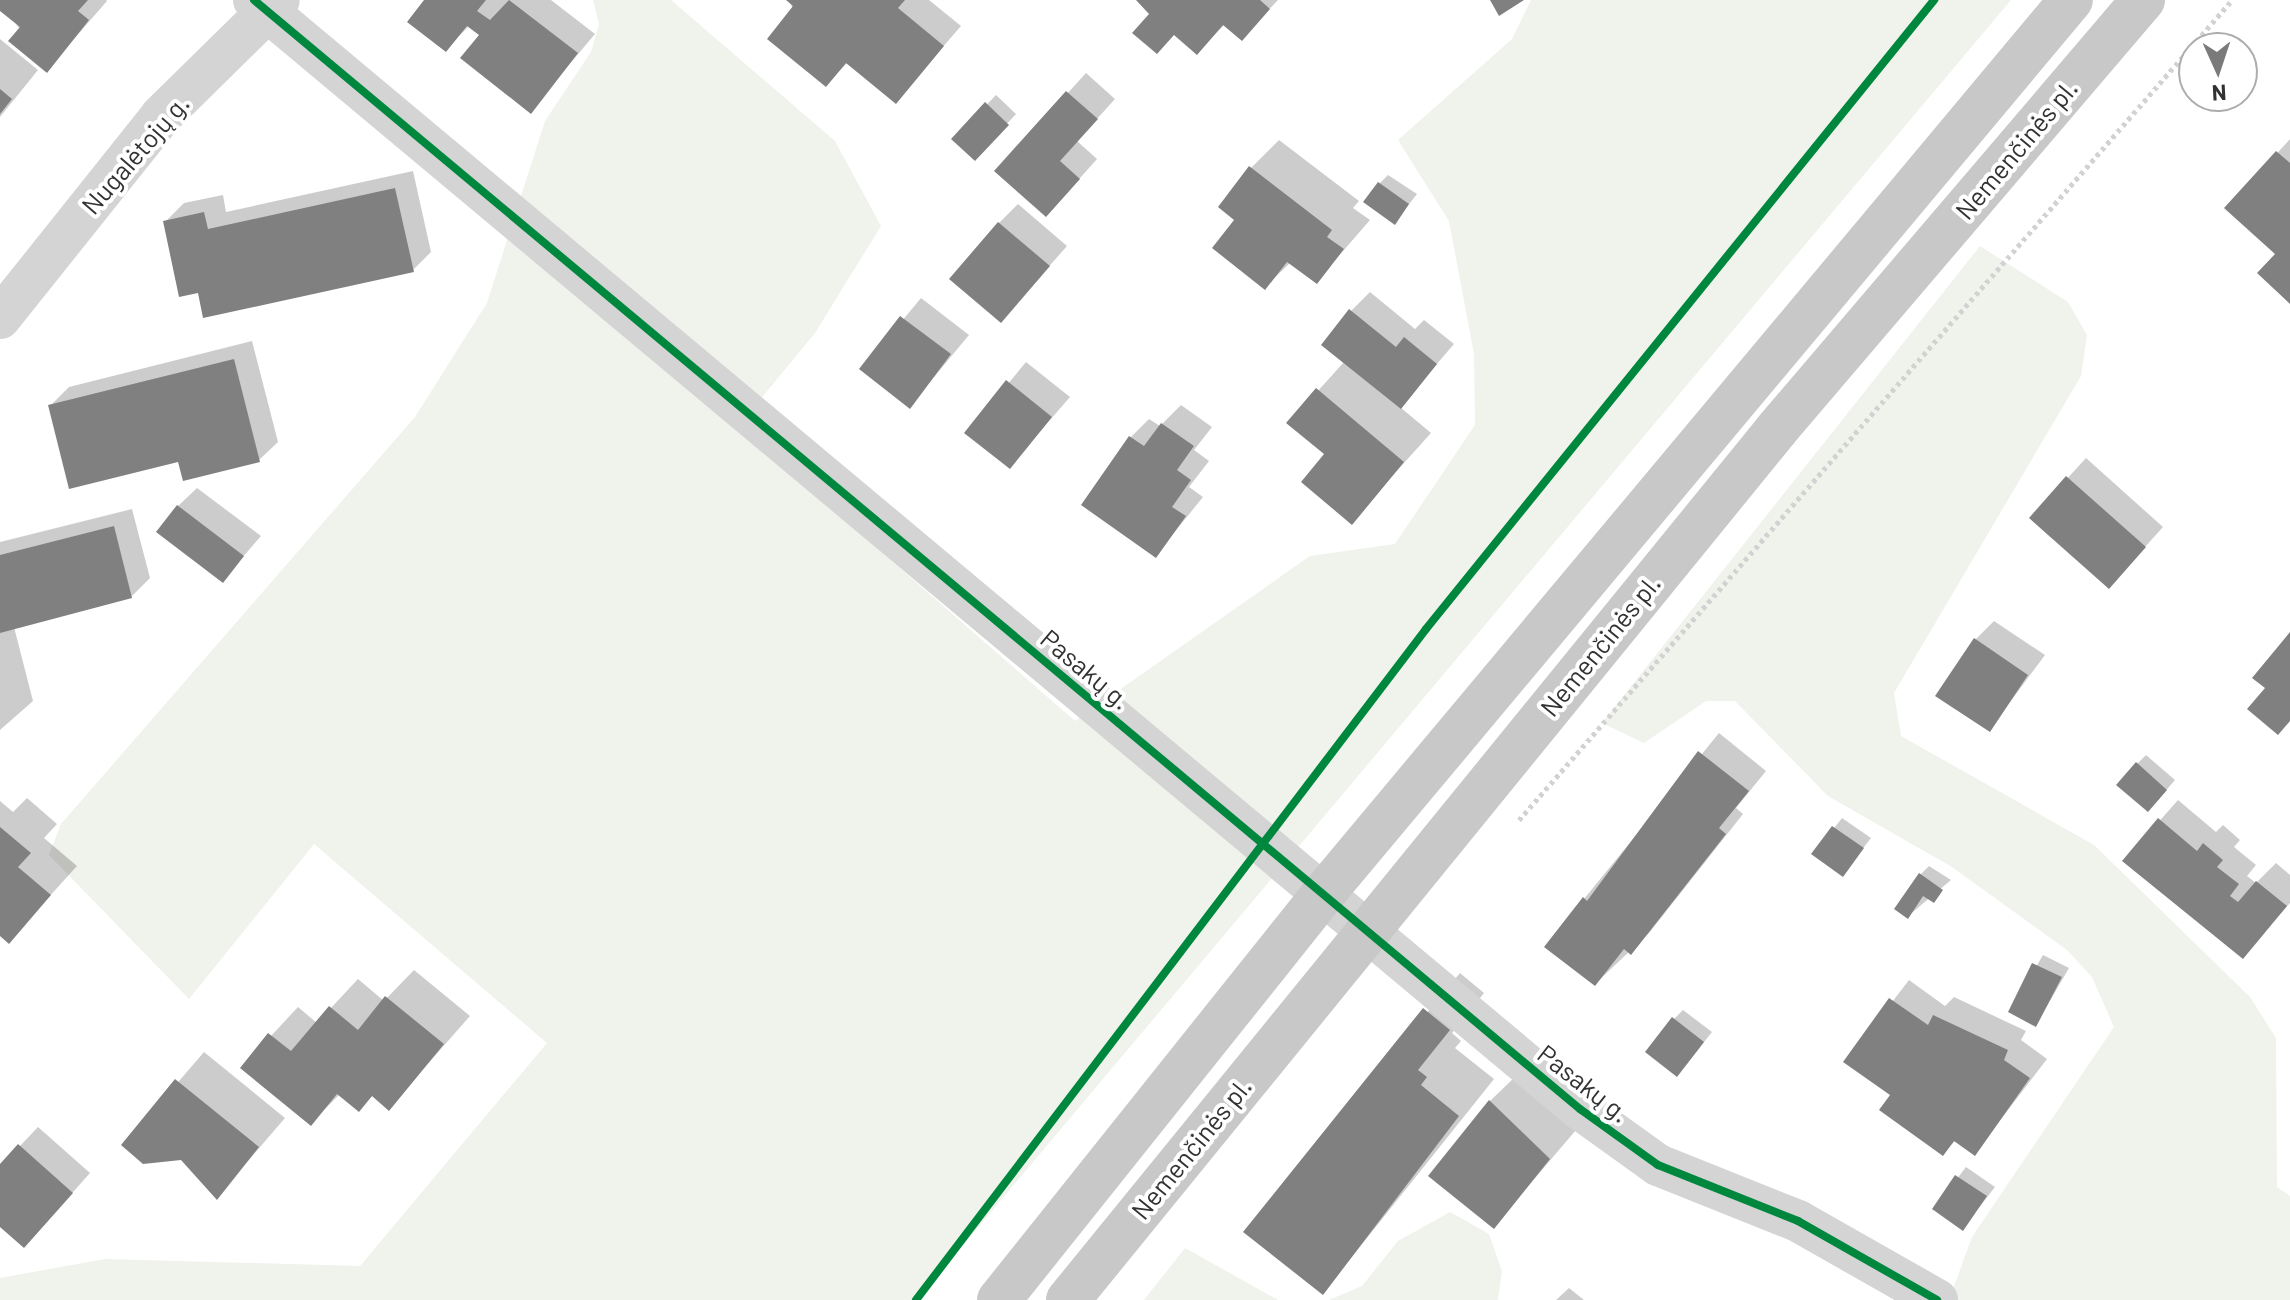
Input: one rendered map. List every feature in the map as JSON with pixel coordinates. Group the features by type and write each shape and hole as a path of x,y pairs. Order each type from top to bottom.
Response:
{"main road":[{"name":"Nemenčinės pl.","path":"999,1300 1324,893 2071,0"},
{"name":"Nemenčinės pl.","path":"1068,1300 1777,429 2143,0"}],"street":[{"name":"Pasakų g.","path":"267,6 1580,1109 1658,1165 1798,1221 1937,1300"},
{"name":"Nugalėtojų g.","path":"0,318 161,116 267,6"}],"path":[{"path":"1515,825 2232,0"}],"shaded area":[{"path":"593,0 671,0 835,141 881,226 815,333 745,418 753,440 1075,721 1310,556 1395,544 1475,425 1474,354 1449,221 1398,140 1512,39 1531,0 2011,0 917,1300 0,1300 0,1278 105,1259 360,1266 547,1043 314,844 189,999 49,855 61,824 415,417 487,303 545,121 591,52 599,24"},
{"path":"1980,246 2068,302 2087,335 2081,376 1894,693 1901,736 2094,845 2250,997 2276,1038 2277,1187 2290,1196 2290,1300 1949,1300 1972,1237 2114,1027 2092,977 2067,950 1952,867 1828,796 1735,701 1706,701 1644,743 1602,723"},
{"path":"1450,1212 1489,1234 1502,1271 1498,1300 1329,1300 1362,1286 1398,1241"},
{"path":"1185,1248 1278,1300 1144,1300"}],"building":[{"path":"0,0 88,0 78,11 89,20 47,73 8,41 20,27 0,11"},
{"path":"424,0 486,0 477,11 490,20 509,0 578,53 531,114 460,58 479,35 467,26 446,52 407,22"},
{"path":"786,0 905,0 898,8 944,46 896,104 846,63 826,87 767,39 793,6"},
{"path":"1136,0 1260,0 1270,9 1242,41 1223,25 1197,55 1174,35 1157,54 1132,33 1149,14"},
{"path":"1490,0 1524,0 1499,16"},
{"path":"0,89 12,99 0,114"},
{"path":"1066,91 1098,119 1060,161 1080,179 1046,217 994,171"},
{"path":"985,102 1009,125 975,161 951,139"},
{"path":"2276,151 2290,163 2290,304 2257,273 2275,254 2224,208"},
{"path":"1249,166 1332,230 1327,237 1344,249 1317,284 1287,262 1265,290 1212,248 1234,220 1218,207"},
{"path":"1378,182 1409,204 1395,225 1363,202"},
{"path":"395,188 414,272 203,318 198,293 179,297 163,221 204,212 208,229"},
{"path":"998,222 1050,266 1001,323 949,279"},
{"path":"1349,309 1396,347 1404,337 1437,364 1401,409 1321,345"},
{"path":"900,316 951,354 910,409 859,369"},
{"path":"234,359 260,462 183,481 178,462 69,489 48,405"},
{"path":"1006,380 1052,417 1010,469 964,433"},
{"path":"1316,388 1404,462 1352,525 1301,482 1324,454 1286,423"},
{"path":"1161,423 1194,446 1177,470 1191,480 1172,507 1186,516 1156,558 1081,505 1129,436 1144,446"},
{"path":"2066,476 2146,547 2109,589 2029,518"},
{"path":"177,505 244,556 223,583 156,532"},
{"path":"114,526 132,598 0,633 0,555"},
{"path":"2290,632 2290,721 2278,735 2247,709 2265,688 2252,678"},
{"path":"1974,638 2028,675 1990,732 1935,696"},
{"path":"1698,751 1749,791 1719,828 1726,834 1631,955 1624,949 1595,986 1544,947 1583,897 1587,901"},
{"path":"2136,762 2167,790 2148,812 2116,785"},
{"path":"2158,818 2197,851 2203,843 2223,860 2217,867 2239,884 2230,896 2238,902 2256,881 2287,906 2243,959 2122,861"},
{"path":"1832,826 1864,848 1843,877 1811,854"},
{"path":"0,827 31,853 18,867 51,895 9,944 0,936"},
{"path":"1919,873 1943,890 1934,903 1923,896 1908,919 1894,909"},
{"path":"2032,963 2062,977 2036,1027 2008,1012"},
{"path":"385,996 444,1044 389,1111 372,1096 359,1112 337,1094 311,1126 240,1068 268,1033 291,1051 329,1006 358,1030"},
{"path":"1889,998 1928,1025 1933,1015 2008,1050 2004,1060 2030,1078 1975,1156 1954,1141 1943,1156 1879,1110 1890,1095 1843,1062"},
{"path":"1423,1008 1450,1030 1418,1070 1427,1077 1421,1085 1459,1116 1323,1295 1243,1232"},
{"path":"1672,1017 1704,1042 1677,1077 1645,1052"},
{"path":"175,1079 259,1147 217,1200 181,1160 143,1164 121,1145"},
{"path":"1489,1100 1550,1159 1494,1229 1428,1176"},
{"path":"18,1144 73,1193 24,1248 0,1227 0,1164"},
{"path":"1955,1175 1987,1196 1963,1231 1932,1209"}],"cycle path":[{"path":"254,0 1580,1109 1658,1165 1798,1221 1937,1300"},
{"path":"916,1300 1426,629 1934,0"}]}
